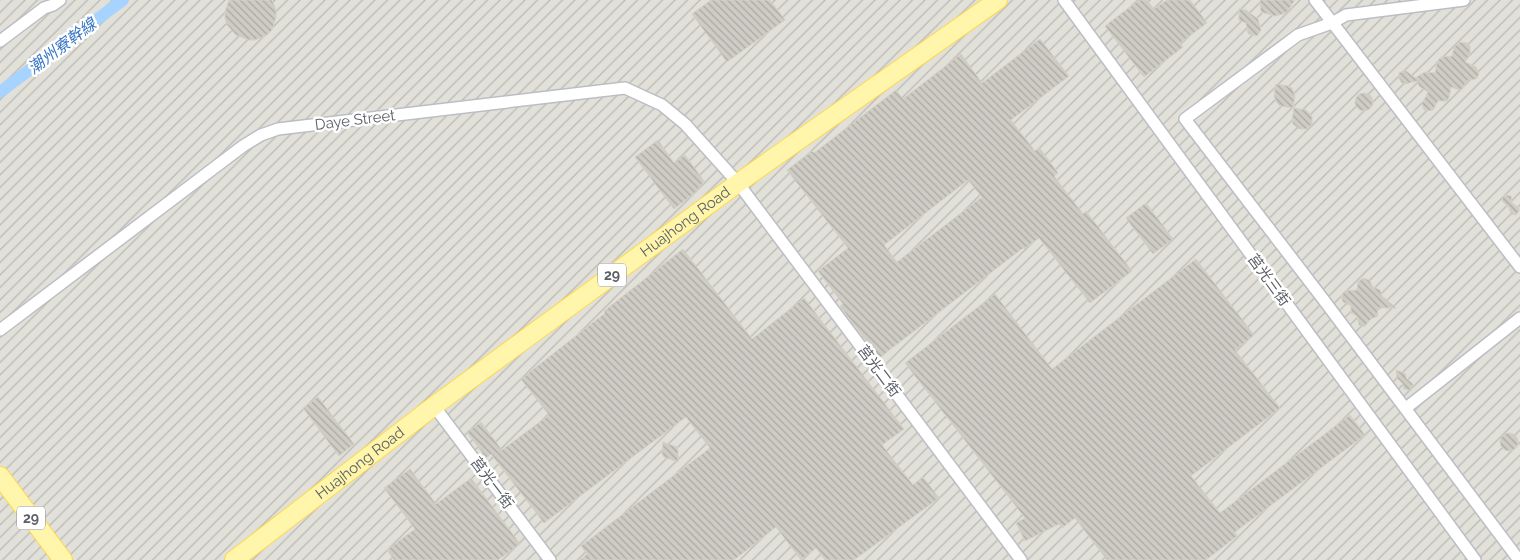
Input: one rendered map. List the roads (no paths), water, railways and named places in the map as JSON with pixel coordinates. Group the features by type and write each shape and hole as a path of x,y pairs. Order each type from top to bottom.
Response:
{"main road":[{"name":"Huajhong Road","path":"234,560 434,406 738,183 998,0"},
{"name":"29","path":"0,476 63,560"}],"street":[{"path":"0,41 41,4 53,5 60,0"},
{"name":"莒光三街","path":"1064,0 1474,560"},
{"path":"1315,0 1520,267"},
{"path":"1464,0 1346,15 1332,23 1298,36 1185,119 1406,408 1519,560"},
{"name":"Daye Street","path":"0,330 243,146 262,135 278,129 624,88 662,105 684,124 738,183"},
{"name":"莒光二街","path":"738,183 1020,560"},
{"path":"1406,408 1520,318"},
{"name":"莒光一街","path":"434,406 550,560"}],"waterway":[{"name":"潮州寮幹線","path":"0,92 123,0"}]}
